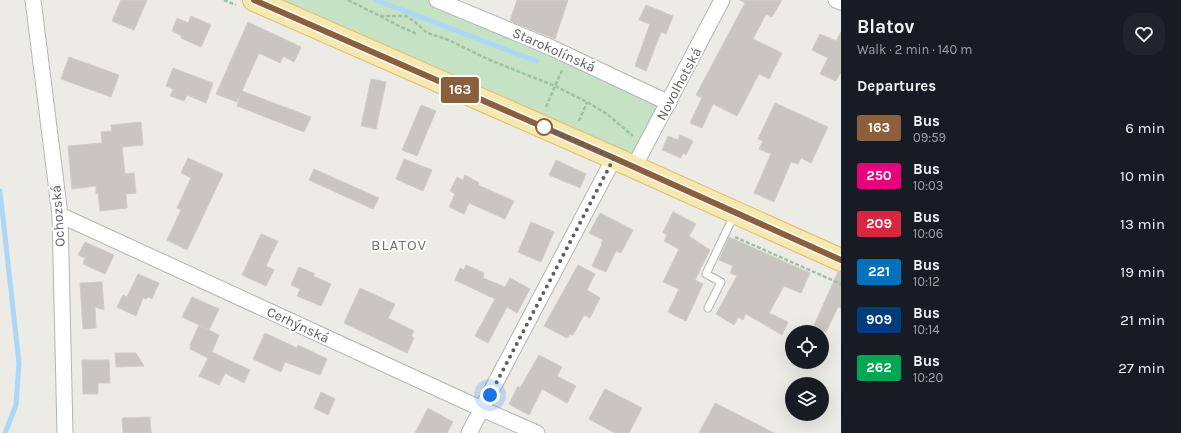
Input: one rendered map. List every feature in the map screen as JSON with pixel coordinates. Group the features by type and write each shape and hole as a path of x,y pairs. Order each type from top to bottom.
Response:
{"main road":[{"path":"254,0 614,158 841,260"}],"street":[{"name":"Ochozská","path":"33,0 60,216 65,433"},
{"name":"Starokolínská","path":"437,0 552,48 669,102"},
{"name":"Novolhotská","path":"634,167 722,0"},
{"path":"836,0 841,2"},
{"path":"469,433 614,158"},
{"name":"Cerhýnská","path":"60,216 537,433"}],"lane":[{"path":"708,308 721,282 706,274 735,213"}],"path":[{"path":"348,0 417,34"},
{"path":"380,16 406,16 427,33 446,39 492,61 555,86 607,114 637,139"},
{"path":"545,110 555,86"},
{"path":"578,123 587,102"}],"green space":[{"path":"259,0 435,0 669,103 634,167"}],"building":[{"path":"121,0 147,0 134,30 112,21"},
{"path":"517,0 568,0 555,39 510,21"},
{"path":"740,0 782,0 772,17 766,14 753,39 782,53 769,79 759,74 737,116 713,104 702,128 690,123 702,98 696,95 745,3"},
{"path":"646,5 673,16 666,34 661,32 646,71 635,66 650,24 639,20"},
{"path":"191,16 211,25 201,47 181,38 182,36 172,31 177,18 188,23"},
{"path":"248,22 301,47 294,62 283,56 280,63 259,53 242,91 311,117 304,132 237,106 241,93 237,102 216,94"},
{"path":"841,32 841,72 836,81 820,74 828,58 812,50 820,34 836,41"},
{"path":"69,57 119,75 111,97 61,79"},
{"path":"173,68 213,83 206,103 187,95 184,101 170,96 173,89 166,86"},
{"path":"371,79 386,82 376,129 361,126"},
{"path":"775,103 828,127 811,163 801,158 798,164 791,162 774,202 754,193 771,154 759,149 763,141 758,139"},
{"path":"421,105 436,111 417,156 402,150"},
{"path":"141,122 143,145 122,147 125,174 134,173 136,193 126,194 127,208 100,211 98,193 96,194 96,186 72,189 68,146 102,143 101,132 112,131 111,125"},
{"path":"680,135 693,141 686,155 683,153 681,158 662,150 668,136 678,140"},
{"path":"188,158 223,174 187,250 167,240 181,210 177,208 191,178 181,173"},
{"path":"404,159 432,170 423,191 396,179"},
{"path":"556,160 586,174 580,188 549,175"},
{"path":"314,169 379,198 373,209 309,180"},
{"path":"465,175 479,183 478,185 514,201 505,219 469,203 464,214 449,207 455,194 450,191 457,177 463,180"},
{"path":"673,212 696,224 689,236 710,250 695,280 703,284 686,321 668,312 679,289 663,282 679,249 664,241 667,235 663,232"},
{"path":"600,213 633,230 621,253 616,251 606,272 592,266 603,240 589,233"},
{"path":"531,222 554,232 541,262 518,252"},
{"path":"261,234 278,241 266,266 274,270 266,286 242,275"},
{"path":"729,237 810,273 801,293 784,286 769,313 788,322 785,325 782,335 746,314 743,320 738,317 734,325 716,314 737,276 730,273 733,266 719,260"},
{"path":"85,242 114,255 105,274 83,264 85,258 78,255"},
{"path":"466,265 484,273 483,278 505,287 510,278 530,289 517,313 507,307 488,343 475,336 495,299 455,280 460,268 464,270"},
{"path":"578,265 595,274 587,290 600,298 590,318 584,315 573,335 570,334 567,338 544,326"},
{"path":"299,267 315,274 313,276 331,284 321,306 297,296 300,289 291,285"},
{"path":"838,272 841,272 841,308 838,307 829,326 814,325"},
{"path":"138,274 159,283 152,299 148,297 146,299 143,298 136,316 117,307 123,295 127,297"},
{"path":"102,282 104,310 95,307 96,328 83,329 80,283"},
{"path":"360,288 395,304 388,318 414,331 411,336 414,338 407,353 344,323"},
{"path":"192,297 219,309 209,330 182,317"},
{"path":"199,325 219,335 212,352 250,370 244,383 225,373 219,385 199,376 208,358 190,349 190,345"},
{"path":"265,333 297,348 298,345 327,359 320,375 285,362 281,372 253,359"},
{"path":"115,353 136,353 144,366 116,367"},
{"path":"539,355 562,367 557,376 576,386 567,403 542,389 529,415 509,404 518,386 520,388"},
{"path":"82,360 109,360 110,383 98,383 98,394 83,394"},
{"path":"605,389 642,408 629,433 615,433 589,419"},
{"path":"321,392 335,399 328,415 314,408"},
{"path":"715,403 735,413 774,433 699,433"},
{"path":"428,408 453,422 447,433 415,433"},
{"path":"150,417 151,433 123,433 122,418"}],"waterway":[{"path":"376,0 536,61"},
{"path":"0,191 19,363 16,405 5,433"}],"bus line":[{"name":"163","path":"254,0 614,158 841,260"}],"district":[{"name":"BLATOV","path":"399,245"}],"route":[{"path":"490,395 614,158 544,127"}]}
